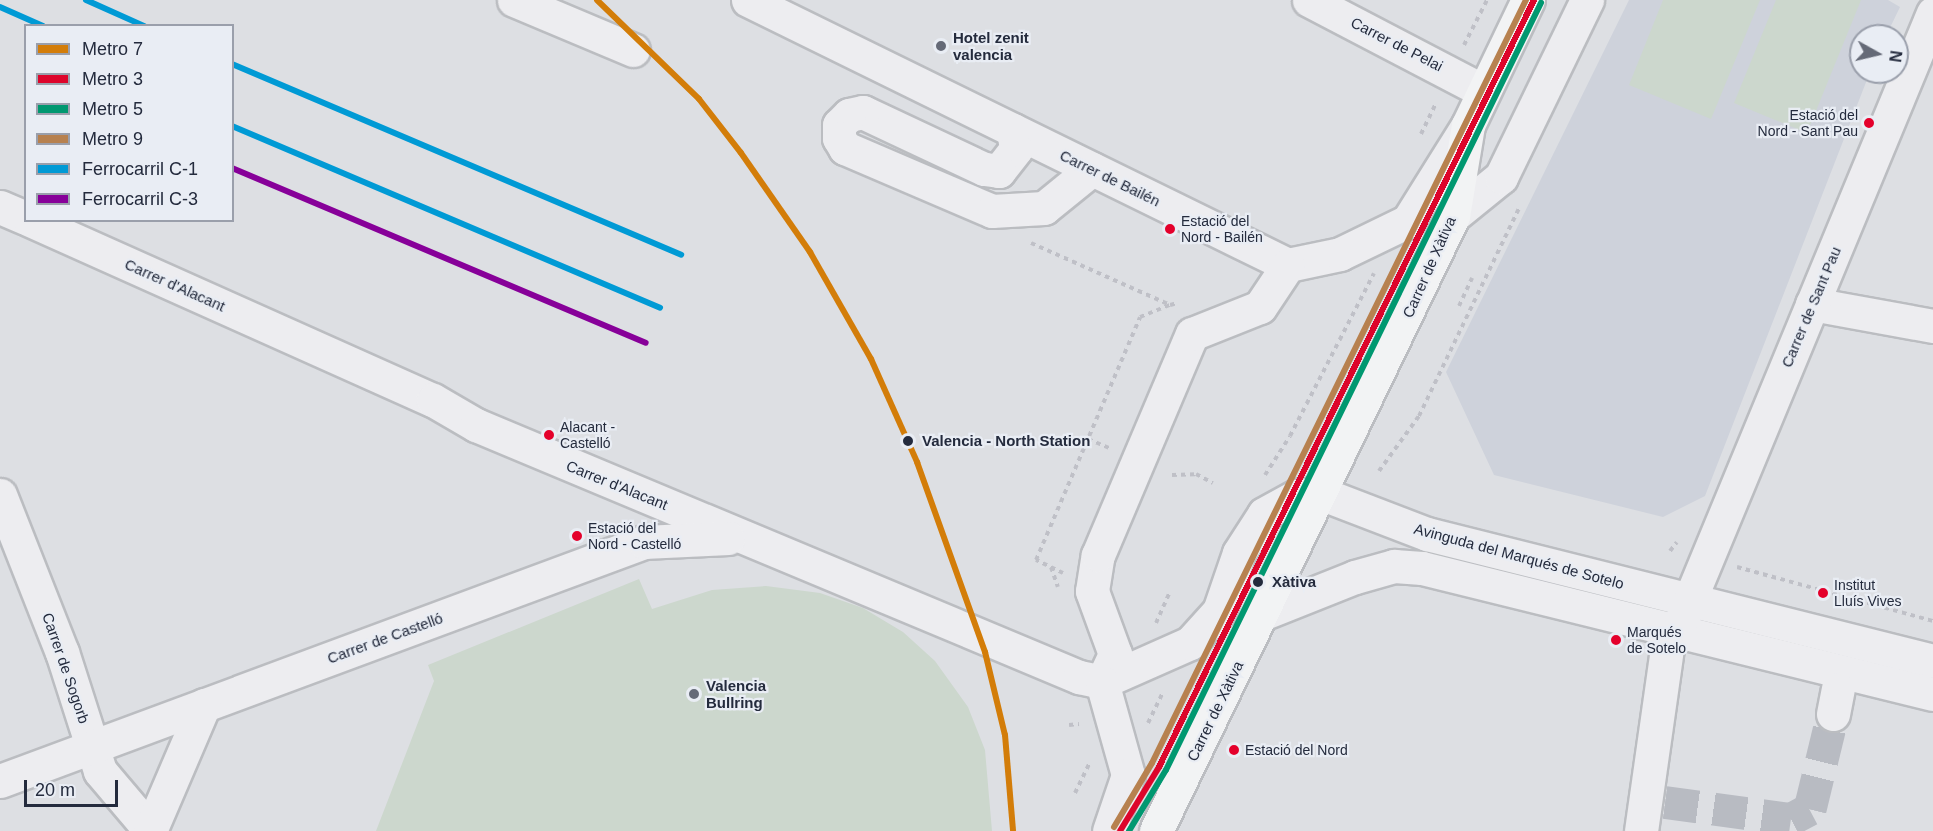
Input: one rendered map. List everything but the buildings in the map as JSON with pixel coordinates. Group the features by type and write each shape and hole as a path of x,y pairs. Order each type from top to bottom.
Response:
{"main road":[{"name":"Carrer de Xàtiva","path":"1156,831 1453,216 1468,125 1528,0"}],"street":[{"path":"514,0 577,12 633,50"},
{"name":"Carrer de Bailén","path":"748,0 1287,265"},
{"name":"Carrer de Pelai","path":"1309,0 1483,92"},
{"path":"1453,216 1501,177 1587,0"},
{"path":"1926,0 1933,5"},
{"name":"Carrer de Sant Pau","path":"1688,600 1933,13"},
{"path":"1013,130 1016,149 999,171 984,169 863,112 849,115 839,125 839,138 845,148 992,211 1044,208 1092,169"},
{"path":"1109,831 1128,775 1102,682 1115,654 1092,591 1098,555 1192,334 1260,307 1287,265 1340,254 1408,221 1468,125"},
{"path":"0,207 24,218"},
{"name":"Carrer d'Alacant","path":"34,222 433,400 476,425 777,549 1060,670 1102,682"},
{"path":"1812,304 1933,326"},
{"path":"1102,682 1179,648 1207,630 1219,611 1239,553 1264,514 1298,496 1320,493"},
{"name":"Avinguda del Marqués de Sotelo","path":"1320,493 1427,534 1933,661"},
{"name":"Carrer de Sogorb","path":"0,495 100,771 150,830"},
{"name":"Carrer de Castelló","path":"0,781 644,542 714,536 777,549"},
{"path":"1262,614 1394,566 1422,567 1673,640 1933,694"},
{"path":"1641,831 1655,801 1673,640 1688,600"},
{"path":"150,830 204,705"}],"path":[{"path":"1026,241 1170,305"},
{"path":"1459,306 1472,278"},
{"path":"1075,578 1036,560 1140,317 1190,300"},
{"path":"1379,471 1419,416"},
{"path":"1172,475 1196,474 1213,483"},
{"path":"1729,565 1933,621"},
{"path":"1156,623 1169,594"},
{"path":"1069,725 1084,726"},
{"path":"1075,793 1089,764"}],"shaded area":[{"path":"1629,0 1888,0 1900,7 1892,24 1849,24 1849,84 1865,84 1705,496 1663,517 1494,475 1446,372"},
{"path":"1663,0 1760,0 1711,119 1629,85"},
{"path":"1776,0 1861,0 1851,24 1849,24 1849,30 1807,133 1734,103"},
{"name":"Valencia Bullring","path":"639,579 652,609 712,590 766,586 820,593 863,608 903,632 935,661 968,707 985,750 992,831 376,831 434,681 428,665"}],"tunnel":[{"path":"1665,802 1791,819 1810,809 1833,714"}],"metro line":[{"name":"7","path":"597,0 699,99 741,153 810,252 871,359 917,462 985,652 1005,735 1013,831"},
{"name":"9","path":"1114,827 1152,763 1526,0"},
{"name":"3","path":"1120,831 1159,767 1534,0"},
{"name":"5","path":"1129,831 1166,770 1541,3"}],"rail line":[{"name":"C-1","path":"86,0 140,24"},
{"name":"C-1","path":"0,7 38,24"},
{"name":"C-1","path":"234,65 681,255"},
{"name":"C-1","path":"234,127 660,308"},
{"name":"C-3","path":"234,169 646,343"}],"place":[{"name":"Hotel zenit valencia","path":"941,46"},
{"name":"Estació del Nord - Sant Pau","path":"1869,123"},
{"name":"Estació del Nord - Bailén","path":"1170,229"},
{"name":"Alacant - Castelló","path":"549,435"},
{"name":"Valencia - North Station","path":"908,441"},
{"name":"Estació del Nord - Castelló","path":"577,536"},
{"name":"Xàtiva","path":"1258,582"},
{"name":"Institut Lluís Vives","path":"1823,593"},
{"name":"Marqués de Sotelo","path":"1616,640"},
{"name":"Valencia Bullring","path":"694,694"},
{"name":"Estació del Nord","path":"1234,750"}]}
